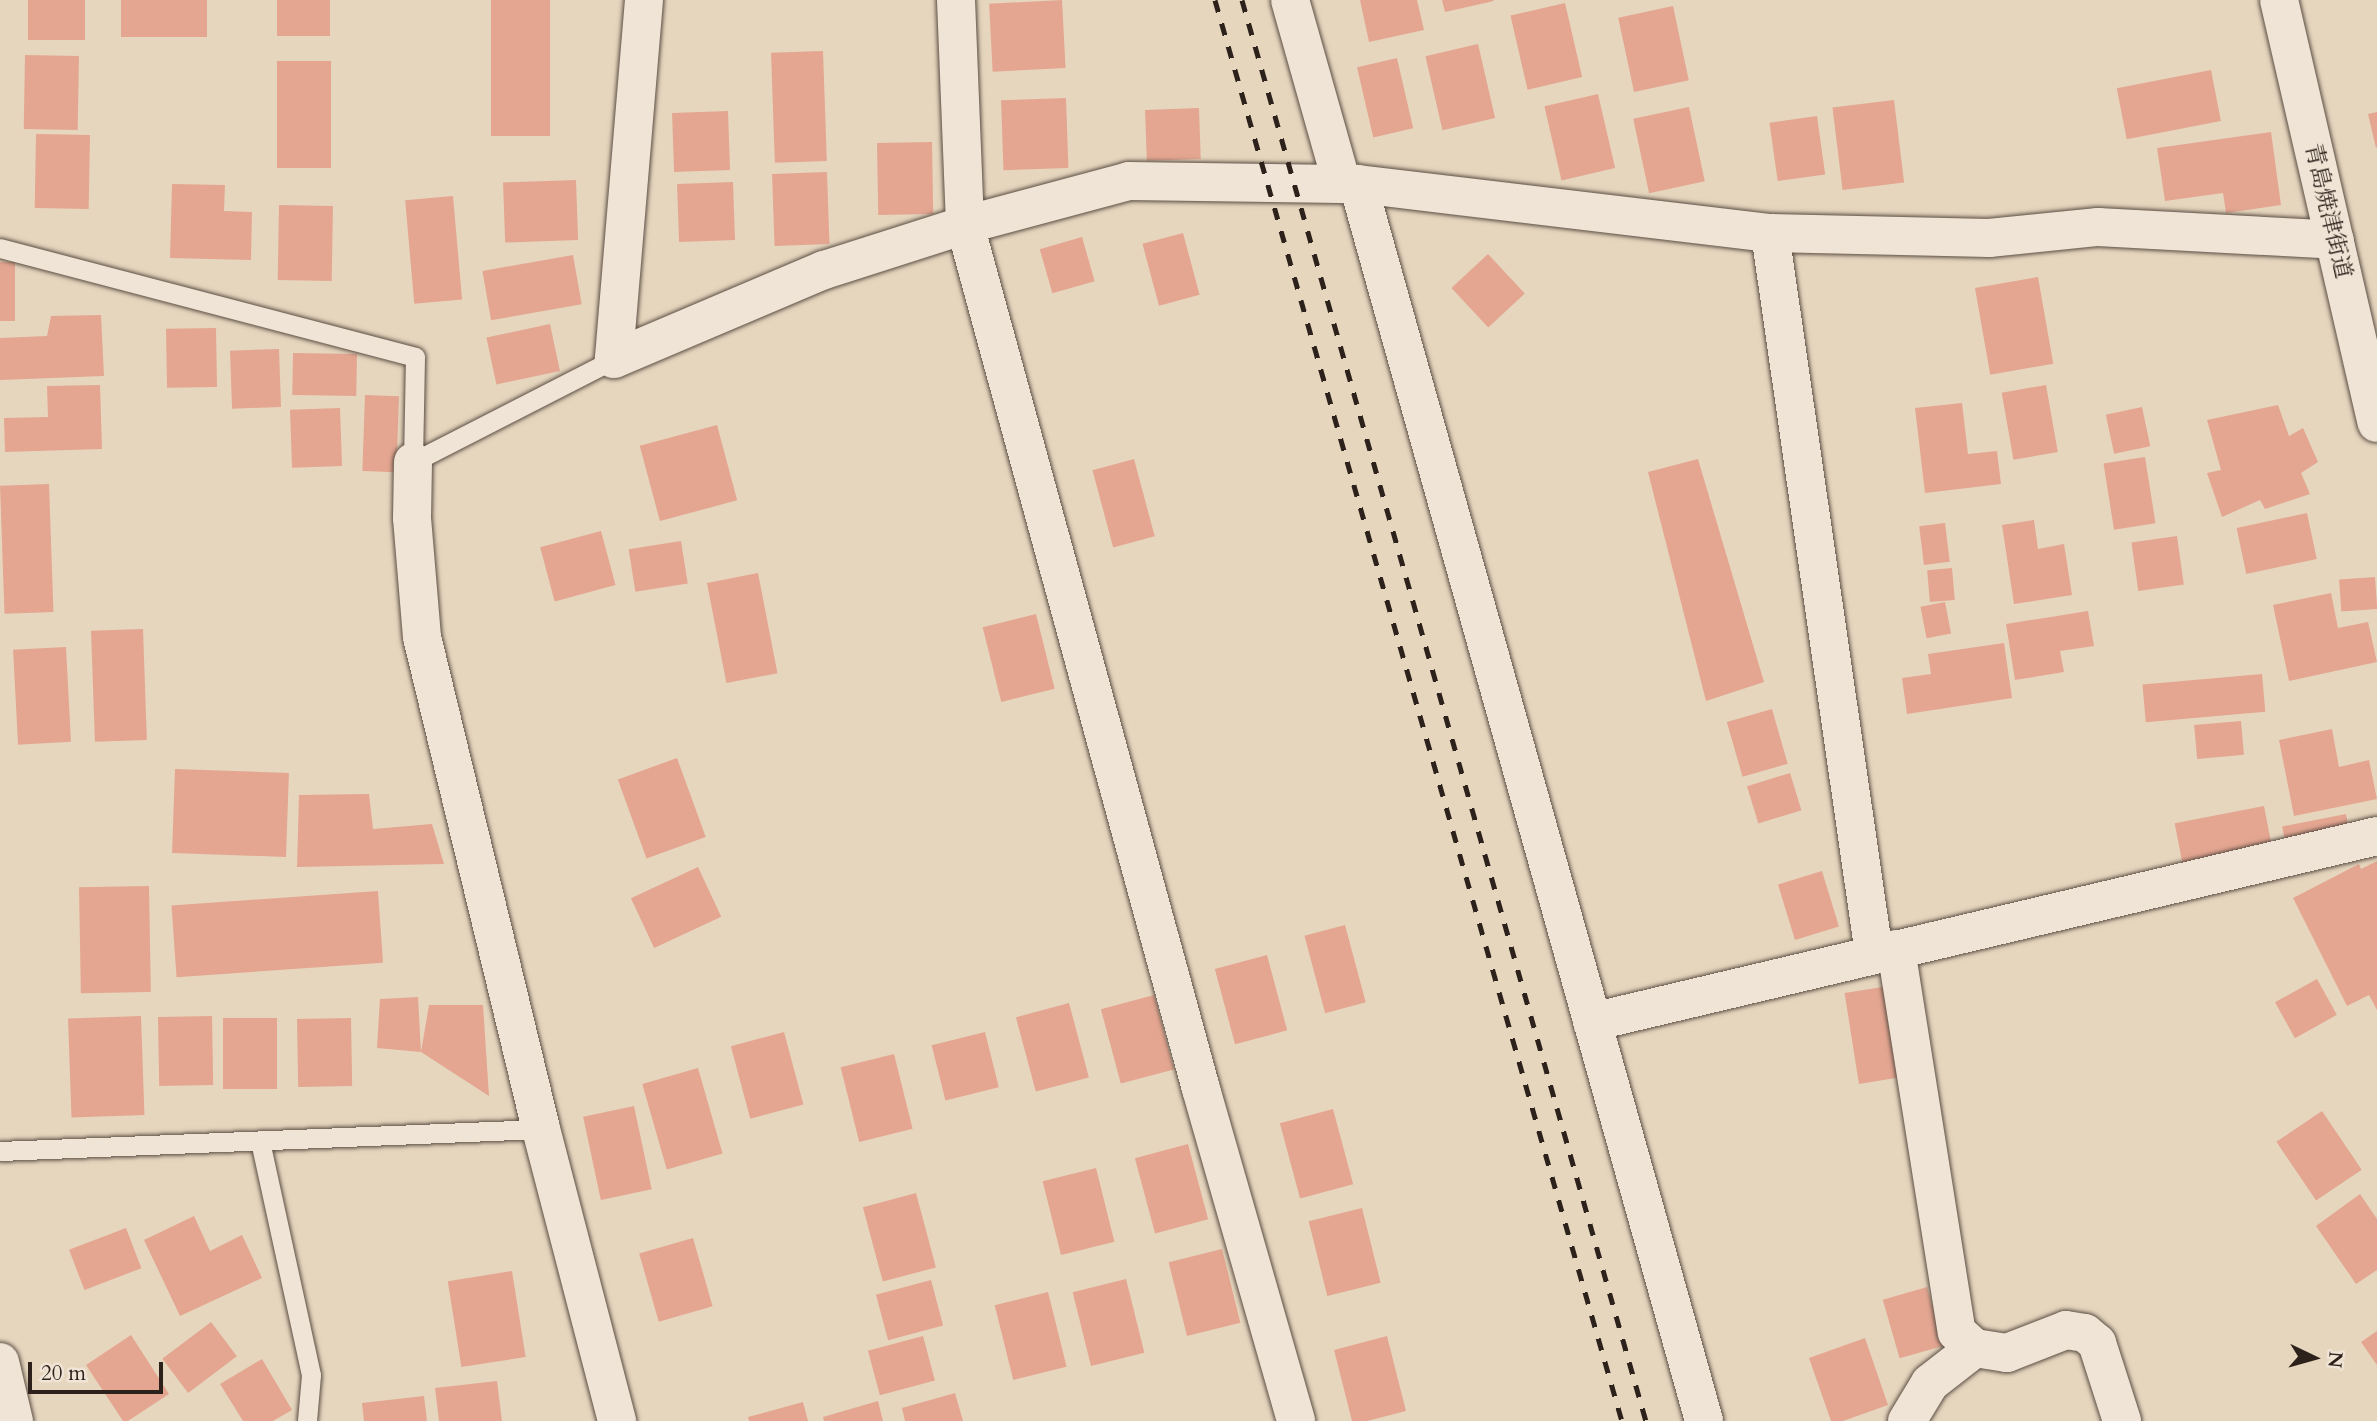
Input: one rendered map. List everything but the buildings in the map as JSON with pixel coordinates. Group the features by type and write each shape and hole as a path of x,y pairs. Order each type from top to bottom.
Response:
{"street":[{"path":"644,0 614,359 824,270 965,225 1129,181 1350,184 1770,233 1989,238 2098,227 2335,240"},
{"path":"956,0 965,225 1200,1089 1296,1421"},
{"path":"1290,0 1350,184 1592,1021 1704,1421"},
{"name":"青島焼津街道","path":"2279,0 2377,423"},
{"path":"1770,233 1885,951 1957,1332 1975,1348 2007,1353 2066,1330 2085,1333 2097,1343 2122,1421"},
{"path":"413,462 412,518 422,637 541,1129 617,1421"},
{"path":"1592,1021 2377,836"},
{"path":"1907,1421 1930,1382 1975,1348"},
{"path":"0,1362 14,1421"}],"lane":[{"path":"0,248 415,358 413,462 614,359"},
{"path":"0,1151 541,1129"},
{"path":"260,1141 311,1376 307,1421"}],"railway":[{"path":"1215,0 1622,1421"},
{"path":"1242,0 1646,1421"}]}
